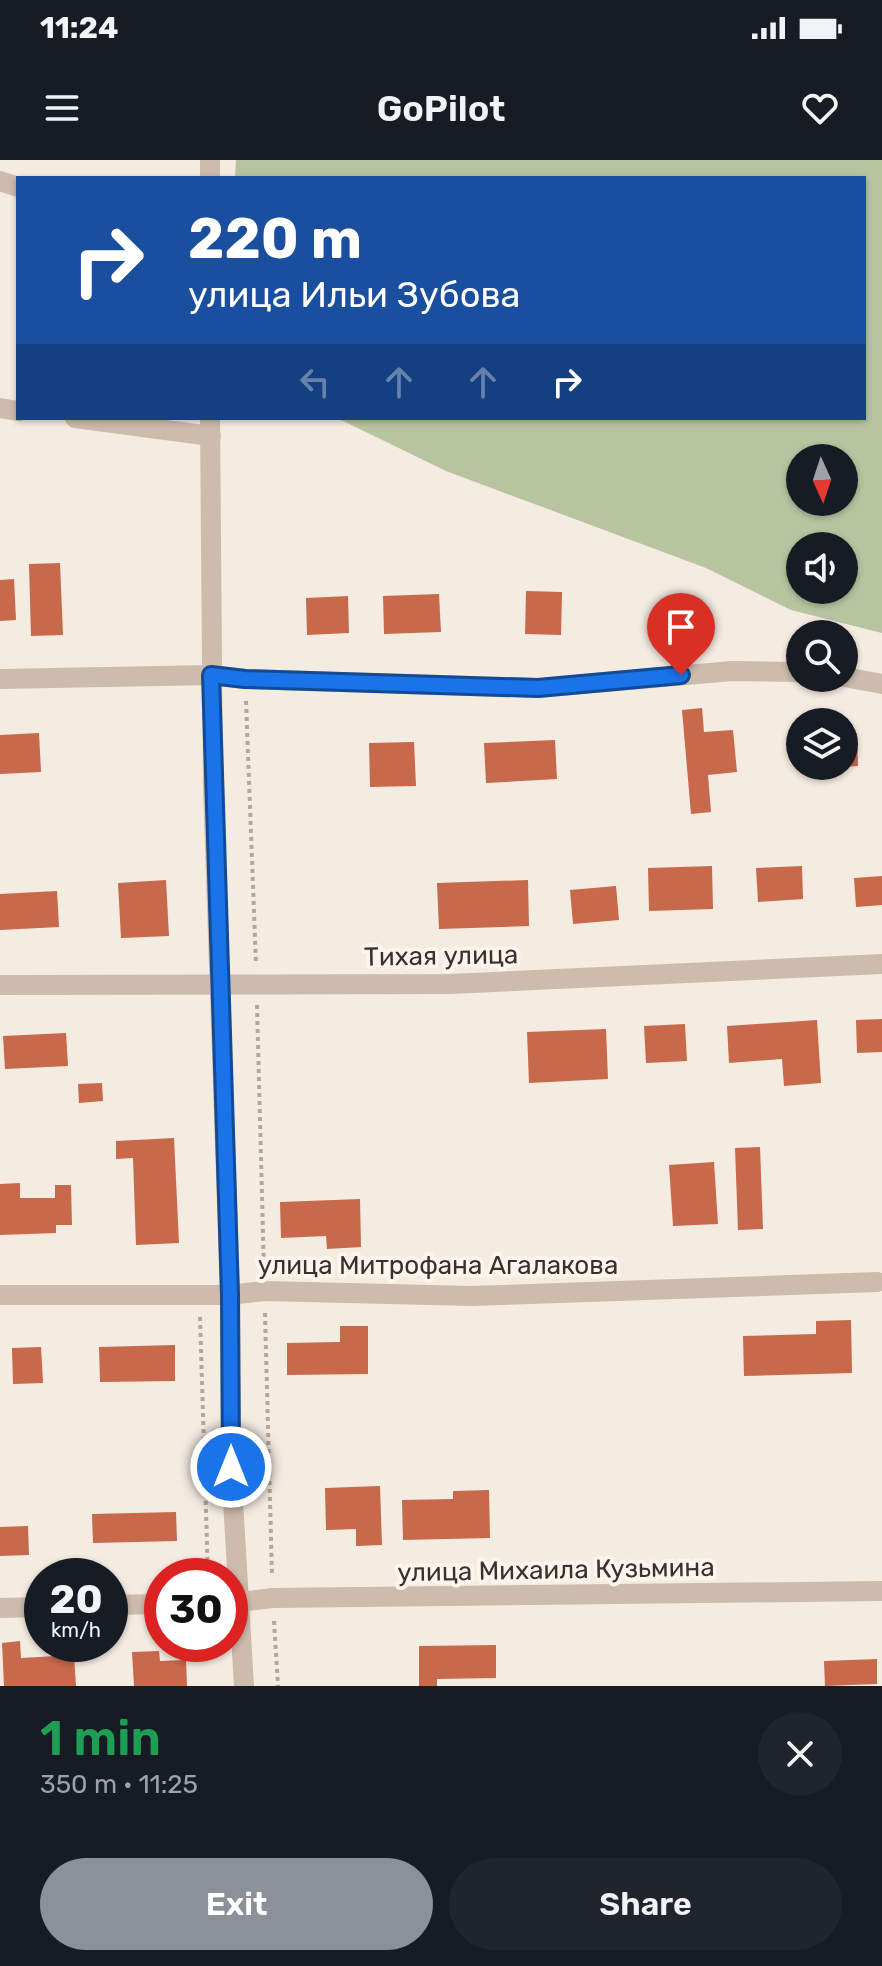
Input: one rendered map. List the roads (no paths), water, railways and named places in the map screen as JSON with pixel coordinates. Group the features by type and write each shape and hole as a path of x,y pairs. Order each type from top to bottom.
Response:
{"street":[{"path":"105,420 210,427 211,675 230,1295 233,1558"},
{"path":"0,679 211,675 245,679 538,688 732,671 786,672"},
{"path":"858,680 882,684"},
{"name":"Тихая улица","path":"0,985 450,984 882,964"},
{"name":"улица Митрофана Агалакова","path":"0,1295 230,1295 264,1291 471,1296 877,1282"},
{"name":"улица Михаила Кузьмина","path":"248,1601 273,1598 882,1591"},
{"path":"0,1608 24,1607"},
{"path":"241,1662 244,1686"}]}
